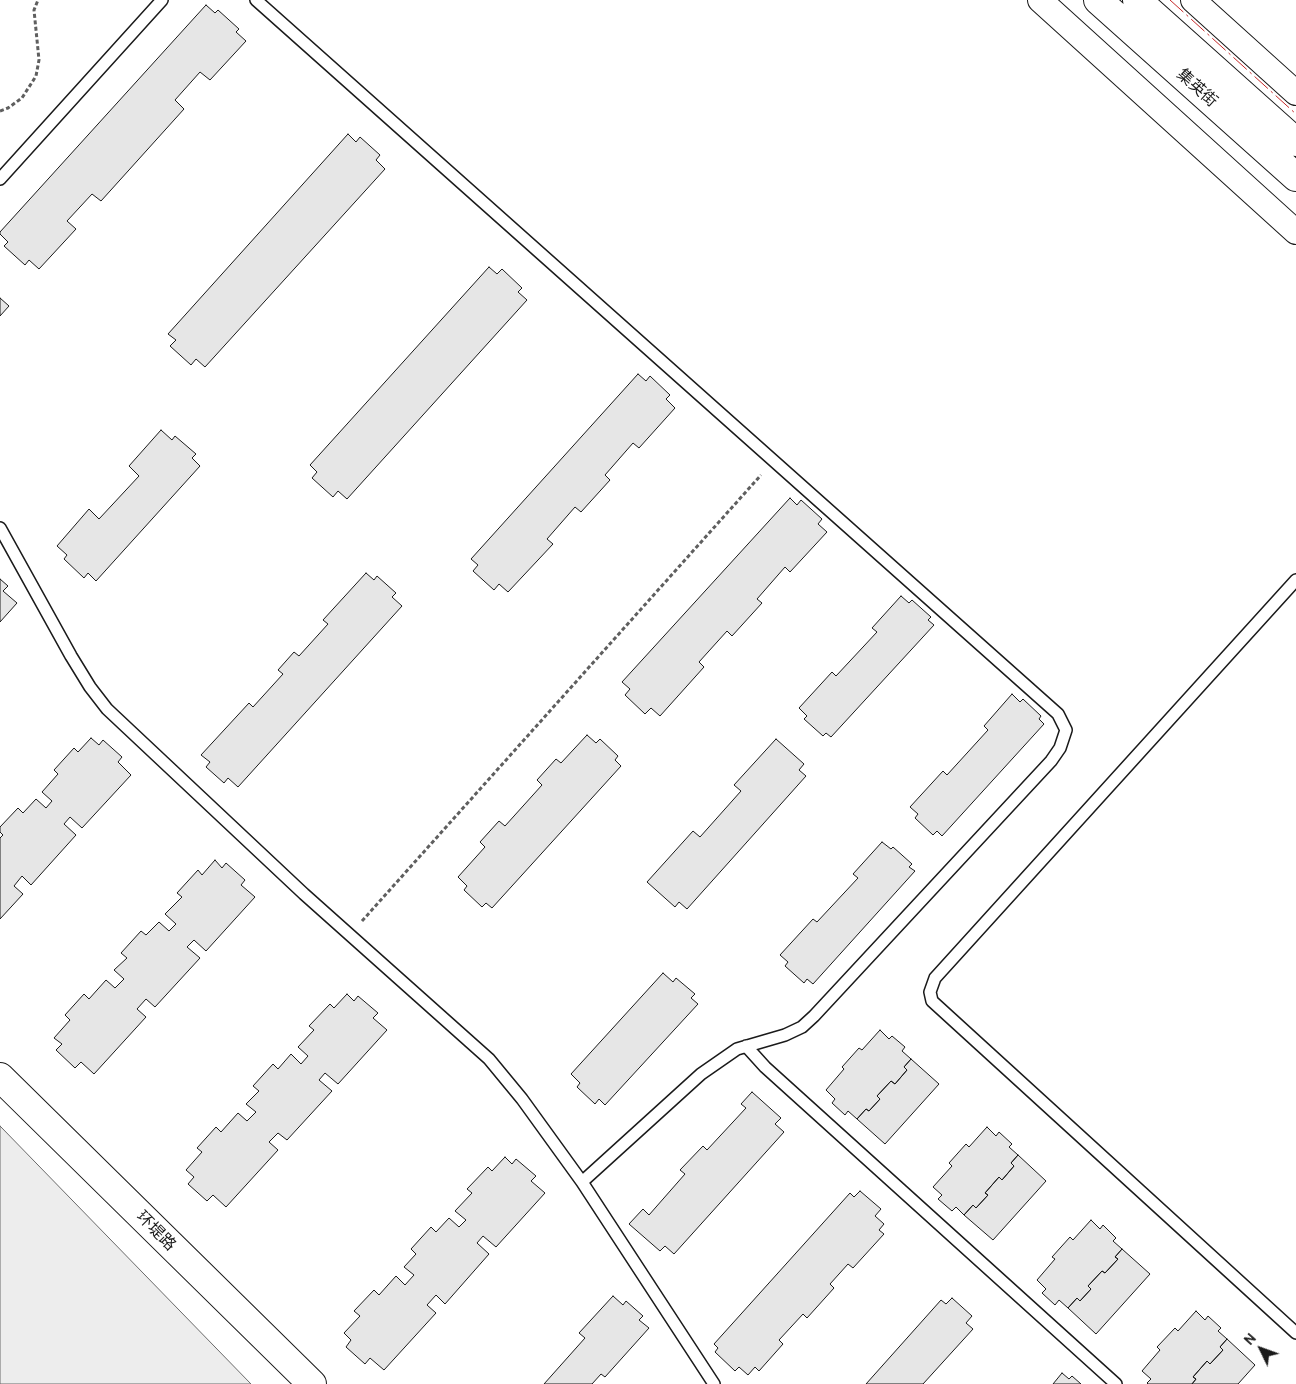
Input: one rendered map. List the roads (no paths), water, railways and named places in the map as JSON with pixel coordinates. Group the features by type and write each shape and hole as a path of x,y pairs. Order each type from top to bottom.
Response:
{"main road":[{"name":"集英街","path":"1098,0 1296,177"},
{"name":"集英街","path":"1137,0 1296,142"},
{"name":"环堤路","path":"0,1077 312,1384"}],"street":[{"path":"1040,0 1296,232"},
{"path":"1193,0 1296,92"}],"lane":[{"path":"0,179 162,0"},
{"path":"256,0 775,460 1058,714 1066,730 1060,748 1051,761 814,1016 802,1027 785,1035 737,1049 701,1074 582,1182"},
{"path":"0,528 70,656 107,709 304,894 488,1058 522,1099 582,1182 714,1384"},
{"path":"1296,580 935,978 930,992 932,1001 1296,1333"},
{"path":"746,1046 772,1074 1116,1384"}]}
